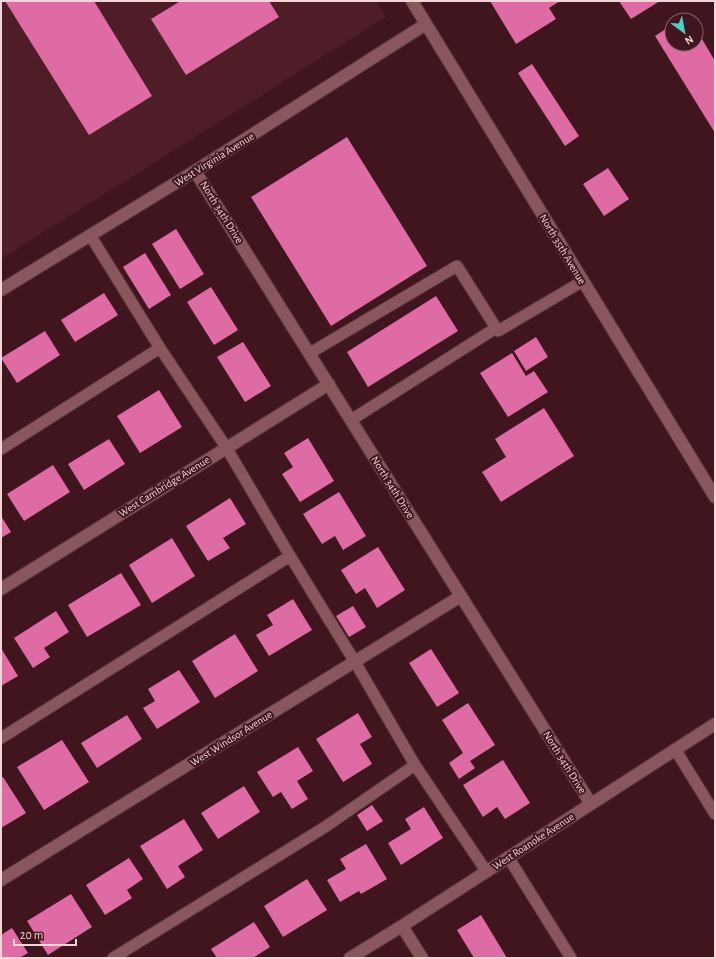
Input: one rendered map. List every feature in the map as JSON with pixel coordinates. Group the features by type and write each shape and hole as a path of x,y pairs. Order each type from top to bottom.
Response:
{"street":[{"name":"North 35th Avenue","path":"412,1 715,497"},
{"name":"West Virginia Avenue","path":"1,290 196,171 426,24"},
{"name":"North 34th Drive","path":"196,171 591,804"},
{"name":"West Cambridge Avenue","path":"1,589 329,384"},
{"name":"West Windsor Avenue","path":"1,880 461,596"},
{"name":"West Roanoke Avenue","path":"350,958 715,724"},
{"path":"402,926 422,958"}],"lane":[{"path":"90,235 160,348 226,447 415,765 486,871"},
{"path":"310,353 457,266 498,331 583,281"},
{"path":"351,420 496,328"},
{"path":"1,448 160,348"},
{"path":"1,738 290,556"},
{"path":"675,749 715,814"},
{"path":"113,958 325,827 415,765"},
{"path":"508,857 571,958"}],"shaded area":[{"path":"1,1 376,1 386,17 1,259"}],"building":[{"path":"5,1 94,1 152,96 89,135"},
{"path":"178,1 269,1 279,17 186,75 151,19 179,2"},
{"path":"490,1 560,1 549,8 556,19 516,44"},
{"path":"619,1 660,1 631,19"},
{"path":"664,30 664,51 655,36"},
{"path":"704,42 715,61 715,133 665,52 704,52"},
{"path":"532,64 579,136 565,146 518,73"},
{"path":"347,137 427,266 331,326 251,197"},
{"path":"608,168 629,199 604,216 583,184"},
{"path":"176,229 204,274 180,289 152,244"},
{"path":"145,253 171,295 149,309 123,267"},
{"path":"211,287 238,330 214,345 187,302"},
{"path":"104,293 118,315 75,342 61,320"},
{"path":"436,296 458,331 368,387 347,352"},
{"path":"45,331 60,355 17,383 1,358"},
{"path":"536,337 548,357 526,371 514,351"},
{"path":"243,342 271,386 245,402 217,357"},
{"path":"512,353 526,376 534,371 548,392 508,417 480,373"},
{"path":"159,390 182,427 140,453 117,416"},
{"path":"544,408 574,456 501,502 482,472 506,457 495,439"},
{"path":"308,438 334,481 300,502 282,474 293,467 284,453"},
{"path":"109,439 125,464 84,490 68,464"},
{"path":"53,465 70,492 24,521 7,494"},
{"path":"339,492 366,536 343,550 335,536 322,544 303,514"},
{"path":"230,498 246,524 223,538 230,548 208,561 186,526"},
{"path":"1,516 11,532 1,538"},
{"path":"172,538 195,576 152,603 129,565"},
{"path":"378,547 405,590 377,608 365,588 356,594 341,570"},
{"path":"121,573 141,605 87,637 68,605"},
{"path":"293,599 312,630 269,656 256,635 273,625 267,615"},
{"path":"353,606 366,627 349,637 336,616"},
{"path":"56,611 69,632 44,648 50,657 33,668 14,638"},
{"path":"235,634 258,671 215,698 192,661"},
{"path":"1,648 18,676 1,686"},
{"path":"431,649 459,693 437,707 409,663"},
{"path":"179,670 200,702 157,729 143,708 155,701 148,689"},
{"path":"468,703 495,745 470,761 475,768 459,779 449,763 463,753 442,720"},
{"path":"358,713 372,737 360,744 372,764 343,782 316,739"},
{"path":"127,715 142,739 97,768 81,743"},
{"path":"62,740 89,782 44,810 17,767"},
{"path":"298,747 313,771 297,781 308,799 292,809 281,792 273,797 257,772"},
{"path":"503,760 530,803 505,819 497,807 483,817 463,785"},
{"path":"3,777 26,813 1,828 1,778"},
{"path":"244,786 260,812 218,839 201,813"},
{"path":"372,805 383,821 367,831 357,815"},
{"path":"424,807 443,838 401,865 388,843 411,829 405,819"},
{"path":"184,819 203,850 178,866 185,877 167,889 140,846"},
{"path":"366,844 387,879 361,894 359,891 340,902 327,880 346,869 340,859"},
{"path":"129,858 143,879 127,890 132,898 105,915 86,885"},
{"path":"307,879 327,910 283,937 264,906"},
{"path":"71,894 92,927 48,955 27,921"},
{"path":"481,915 507,958 474,958 457,930"},
{"path":"254,922 270,947 253,958 217,958 211,949"},
{"path":"12,928 28,953 21,957 22,958 1,958 1,935"}]}
